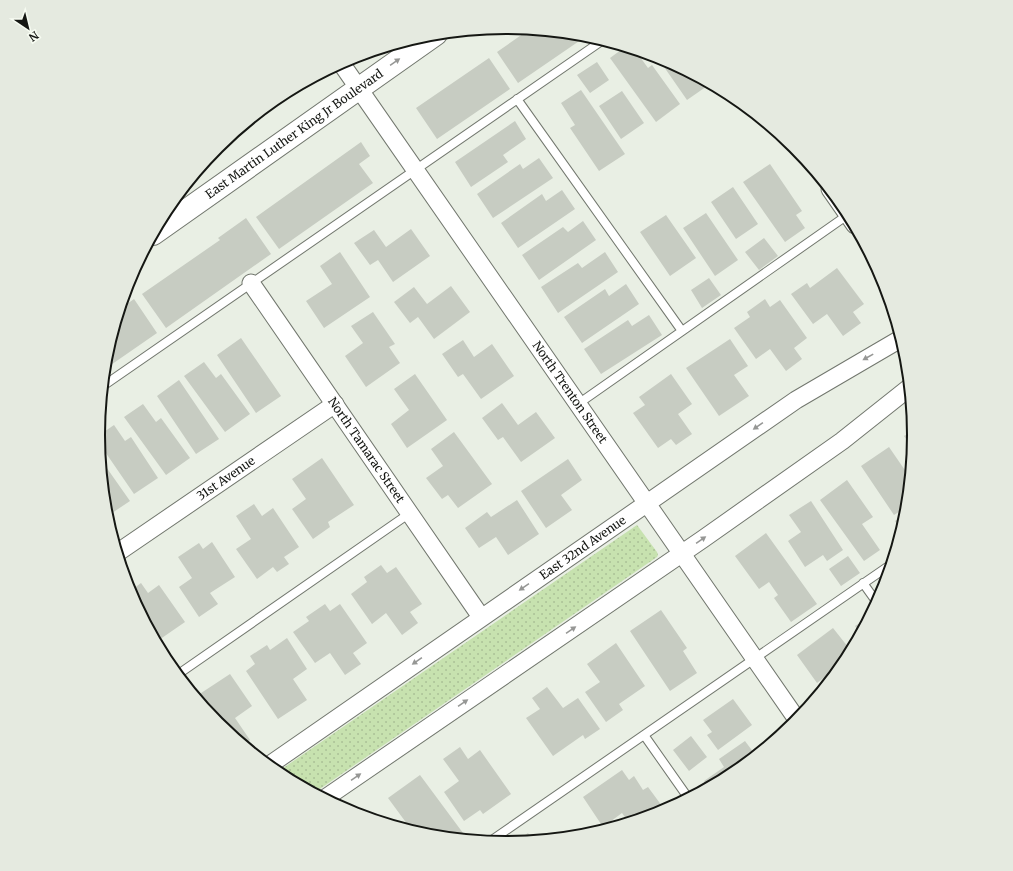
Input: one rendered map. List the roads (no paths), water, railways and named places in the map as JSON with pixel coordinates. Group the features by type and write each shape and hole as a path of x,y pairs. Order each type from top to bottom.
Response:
{"main road":[{"name":"East Martin Luther King Jr Boulevard","path":"167,221 178,212 423,43"}],"street":[{"name":"North Trenton Street","path":"345,68 794,715"},
{"name":"North Tamarac Street","path":"251,283 481,616"},
{"name":"East 32nd Avenue","path":"273,762 481,616 647,504 796,400 896,341"},
{"path":"329,796 682,554 842,441 906,391"},
{"name":"31st Avenue","path":"122,550 335,404"}],"lane":[{"path":"108,382 596,45"},
{"path":"517,99 682,331"},
{"path":"578,404 682,331 845,221"},
{"path":"182,672 410,513"},
{"path":"497,837 886,568"},
{"path":"863,583 873,598"},
{"path":"644,735 686,795"}]}
